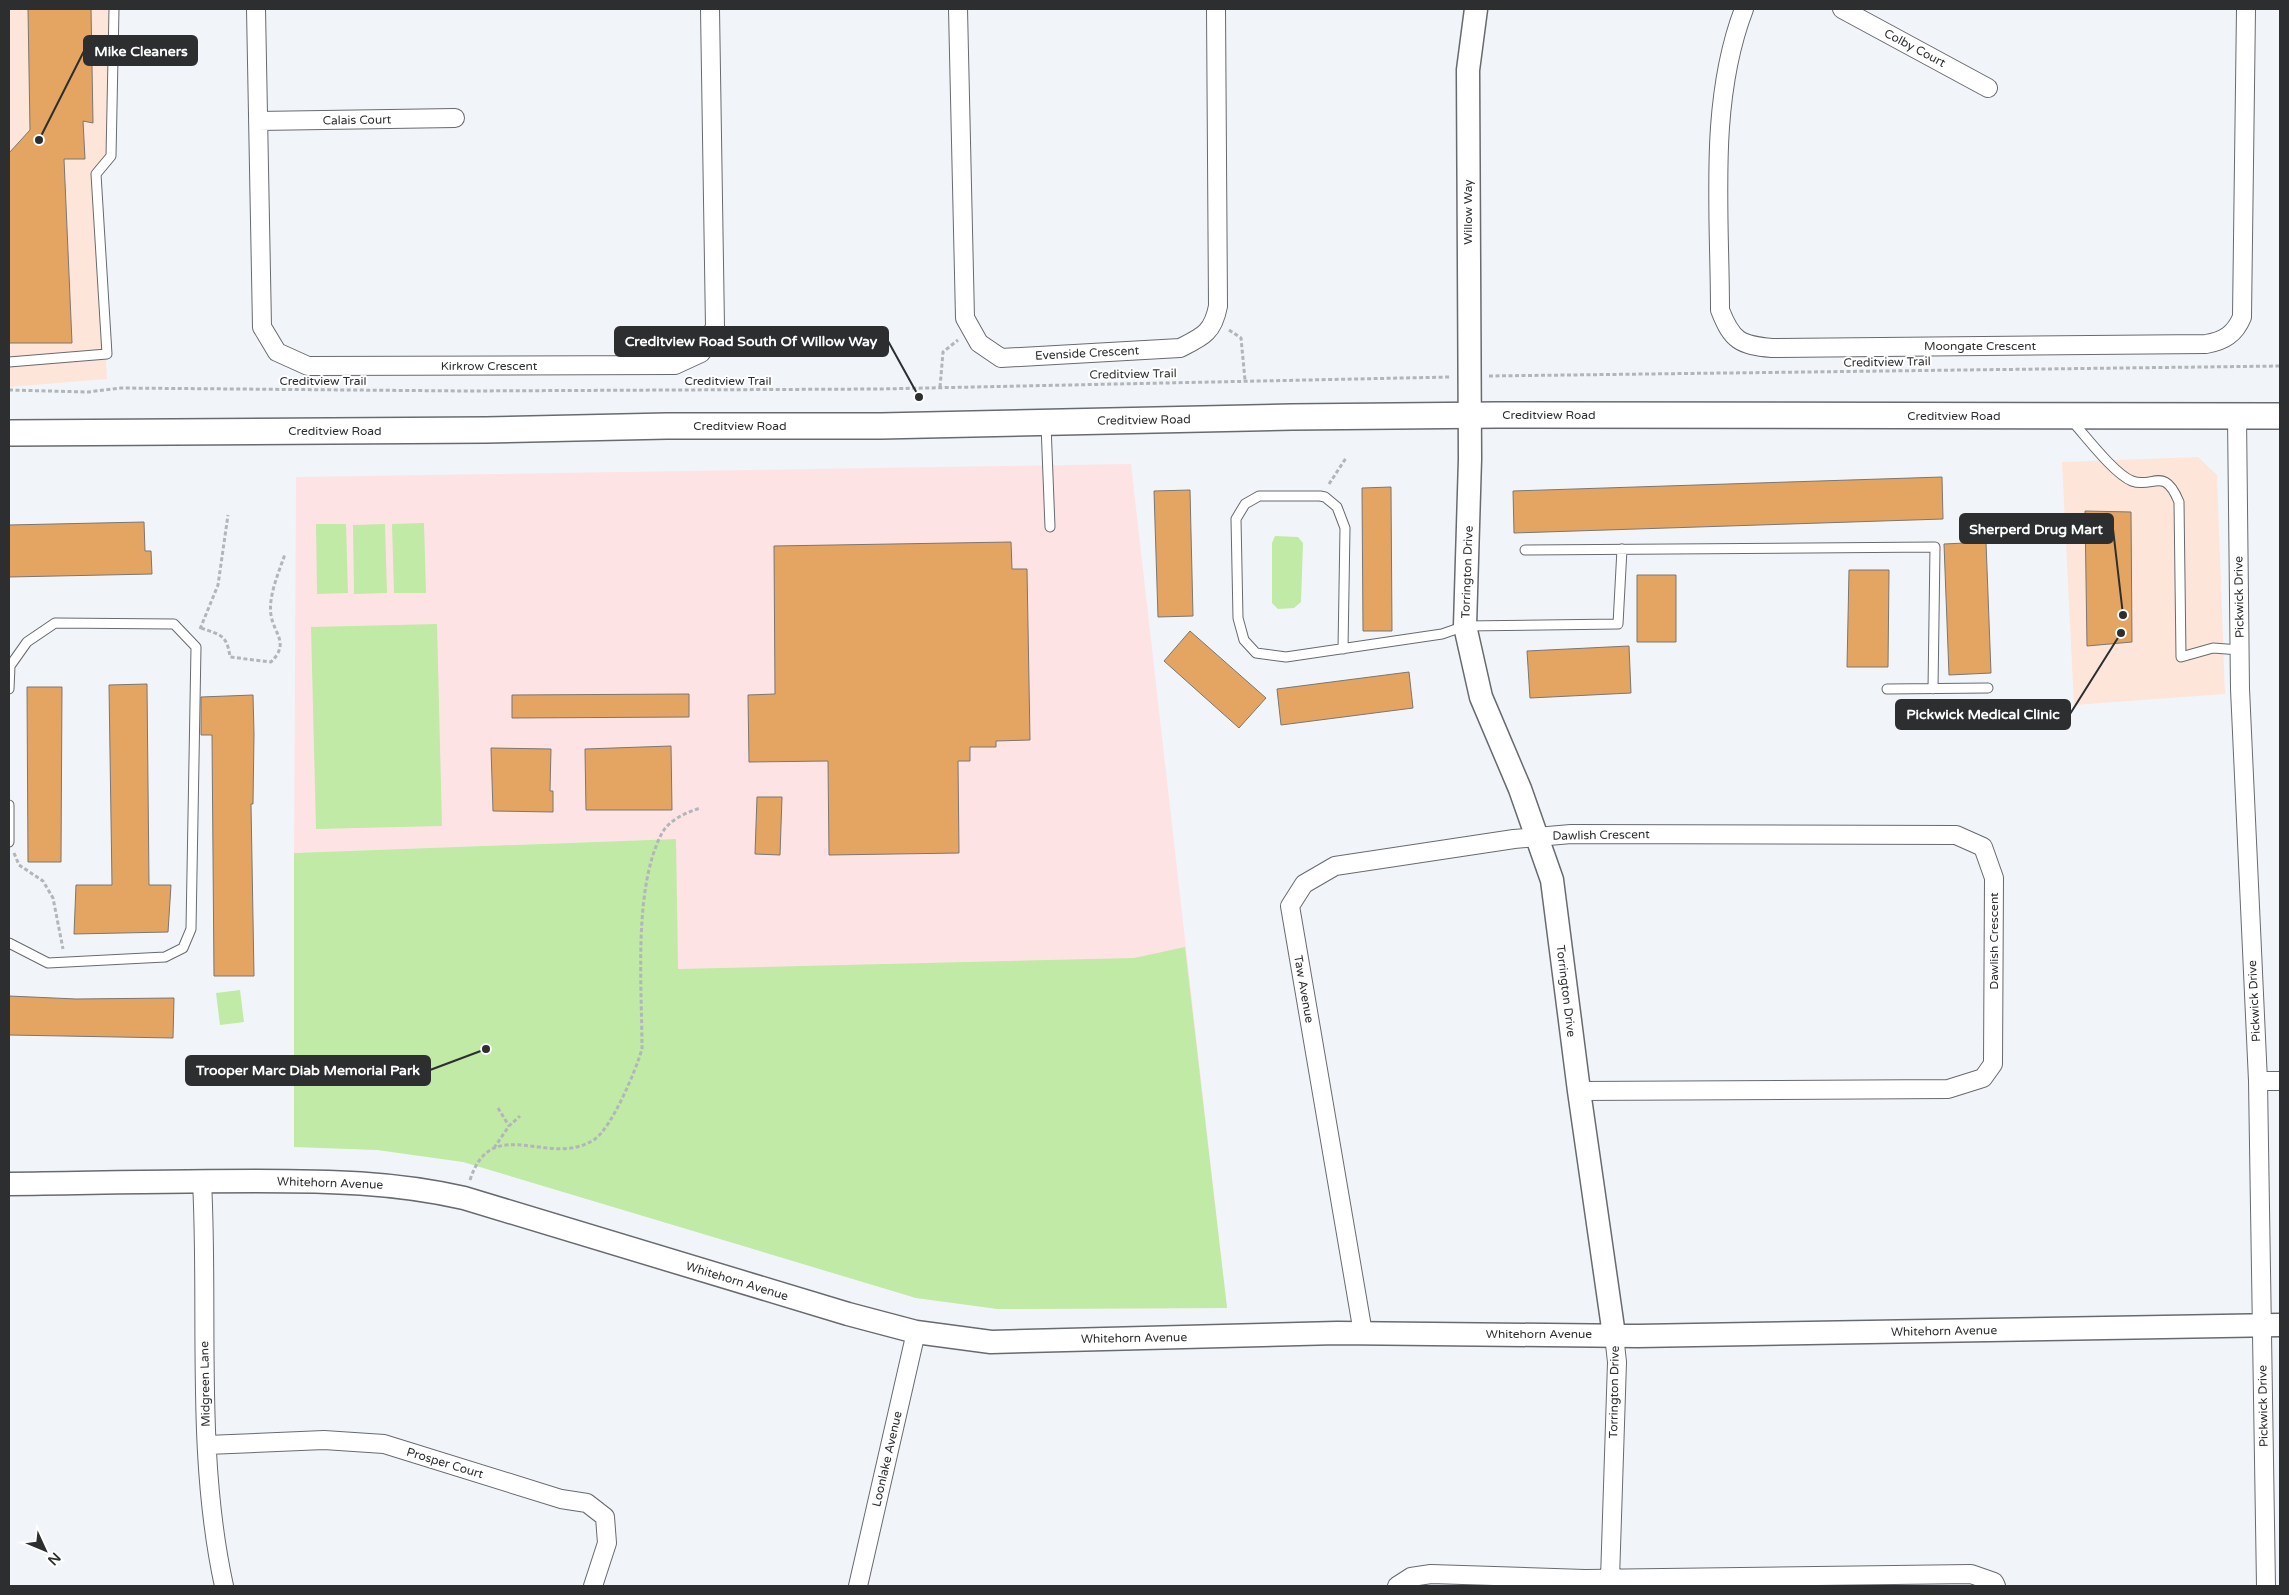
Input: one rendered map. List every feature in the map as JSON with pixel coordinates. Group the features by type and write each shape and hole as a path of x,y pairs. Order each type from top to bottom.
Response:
{"main road":[{"name":"Creditview Road","path":"9,433 486,430 667,426 881,426 1469,416 2280,416"}],"street":[{"name":"Kirkrow Crescent","path":"256,9 262,327 276,352 308,366 675,365 701,352 715,327 710,9"},
{"path":"958,9 965,318 970,331"},
{"path":"1216,9 1218,306 1216,321"},
{"name":"Willow Way","path":"1469,416 1468,70 1476,9"},
{"name":"Moongate Crescent","path":"1744,9 1735,33 1721,116 1720,310 1727,328 1736,339 1749,346 1772,348 2206,344 2220,342 2229,336 2238,327 2242,317 2246,9"},
{"name":"Colby Court","path":"1842,9 1988,88"},
{"name":"Calais Court","path":"258,121 455,118"},
{"name":"Evenside Crescent","path":"970,331 979,343 1001,358 1180,348 1204,336 1216,321"},
{"name":"Torrington Drive","path":"1469,416 1465,626 1481,697 1520,789 1535,837 1552,880 1579,1091 1614,1335 1616,1362 1610,1579"},
{"name":"Pickwick Drive","path":"2237,416 2240,650 2258,1081 2271,1325 2266,1586"},
{"name":"Dawlish Crescent","path":"1535,837 1571,834 1956,835 1983,847 1994,878 1993,1064 1983,1078 1948,1089 1579,1091"},
{"name":"Taw Avenue","path":"1363,1333 1290,906 1304,884 1335,866 1535,837"},
{"path":"2258,1081 2280,1081"},
{"name":"Whitehorn Avenue","path":"9,1184 202,1181 356,1182 426,1189 464,1198 839,1312 916,1332 991,1342 1363,1333 1614,1335 2271,1325"},
{"name":"Midgreen Lane","path":"202,1181 209,1487 224,1586"},
{"name":"Loonlake Avenue","path":"858,1586 916,1332"},
{"name":"Prosper Court","path":"207,1445 324,1440 384,1444 560,1499 587,1504 605,1517 607,1543 593,1586"},
{"path":"1396,1586 1411,1577 1431,1574 1610,1579 1971,1574 1994,1582 1996,1586"}],"lane":[{"path":"9,362 108,354 96,174 111,156 114,9"},
{"path":"2068,416 2120,474 2133,482 2157,480 2169,484 2179,502 2181,657 2213,648 2240,650"},
{"path":"1046,422 1050,527"},
{"path":"1343,649 1345,528 1337,507 1325,496 1259,496 1245,504 1236,519 1238,618 1244,640 1256,653 1286,657 1343,649 1442,634 1465,626 1618,624 1622,549"},
{"path":"1525,550 1935,547 1933,689"},
{"path":"9,689 10,666 27,642 55,623 174,624 196,647 191,928 183,948 164,957 48,963 9,943"},
{"path":"1888,689 1988,688"},
{"path":"9,805 9,842"}],"path":[{"path":"1216,321 1241,338 1244,380"},
{"path":"940,387 943,352 970,331"},
{"name":"Creditview Trail","path":"1494,376 2280,366"},
{"name":"Creditview Trail","path":"9,390 88,392 121,388 486,391 879,390 1244,380 1448,377"},
{"path":"1320,496 1346,458"},
{"path":"192,643 201,628 218,585 228,515"},
{"path":"201,628 223,636 228,643 230,657 271,662 277,656 281,639 271,616 271,602 285,554"},
{"path":"464,1198 476,1162 493,1148 509,1144 564,1150 583,1146 596,1138 607,1127 642,1049 645,882 663,832 672,822 700,808"},
{"path":"9,842 19,865 43,881 53,898 65,962"},
{"path":"498,1108 509,1126"},
{"path":"493,1148 509,1126 520,1116"}],"shaded area":[{"path":"9,9 114,9 111,156 96,174 107,379 9,387"},
{"path":"2198,457 2217,475 2225,694 2074,705 2062,462"},
{"path":"1131,464 1227,1308 998,1309 916,1298 658,1219 676,839 294,853 296,477"}],"green space":[{"path":"424,523 426,593 394,593 392,524"},
{"path":"316,524 346,524 348,593 317,594"},
{"path":"385,524 387,593 354,594 353,525"},
{"path":"1275,536 1298,537 1303,543 1301,602 1294,608 1278,609 1272,603 1272,543"},
{"path":"437,624 442,826 316,829 311,627"},
{"path":"676,839 678,969 1134,958 1185,947 1227,1308 998,1309 916,1298 463,1162 377,1150 294,1147 294,853"},
{"path":"240,990 244,1022 220,1025 216,993"}],"building":[{"path":"28,9 91,9 93,123 83,121 85,159 64,159 72,343 9,343 9,153 30,130"},
{"path":"1942,477 1943,519 1514,533 1513,491"},
{"path":"1391,487 1392,631 1363,631 1362,488"},
{"path":"1190,490 1193,616 1158,617 1154,491"},
{"path":"2085,511 2131,512 2132,642 2087,646"},
{"path":"144,522 145,551 151,551 152,574 9,577 9,525"},
{"path":"1011,542 1012,569 1027,569 1030,740 996,741 996,747 970,747 970,761 958,761 959,853 829,855 828,761 749,762 748,695 775,694 774,546"},
{"path":"1986,542 1991,673 1949,675 1944,544"},
{"path":"1849,570 1889,570 1888,667 1847,667"},
{"path":"1637,575 1676,575 1676,642 1637,642"},
{"path":"1190,631 1266,698 1239,728 1164,661"},
{"path":"1629,646 1631,693 1530,698 1527,651"},
{"path":"1409,672 1413,708 1281,725 1277,689"},
{"path":"147,684 149,885 171,885 168,932 74,934 76,885 112,885 109,685"},
{"path":"27,687 62,687 61,862 28,862"},
{"path":"689,694 689,717 512,718 512,695"},
{"path":"253,695 253,804 251,804 254,976 214,976 212,735 201,735 201,697"},
{"path":"671,746 672,810 586,810 585,749"},
{"path":"491,748 551,749 550,791 553,791 553,812 493,811"},
{"path":"757,797 782,797 780,855 755,854"},
{"path":"9,996 76,999 174,998 173,1038 9,1035"}],"place":[{"name":"Mike Cleaners","path":"39,140"},
{"name":"Creditview Road South Of Willow Way","path":"919,397"},
{"name":"Sherperd Drug Mart","path":"2123,615"},
{"name":"Pickwick Medical Clinic","path":"2121,633"},
{"name":"Trooper Marc Diab Memorial Park","path":"486,1049"}]}
